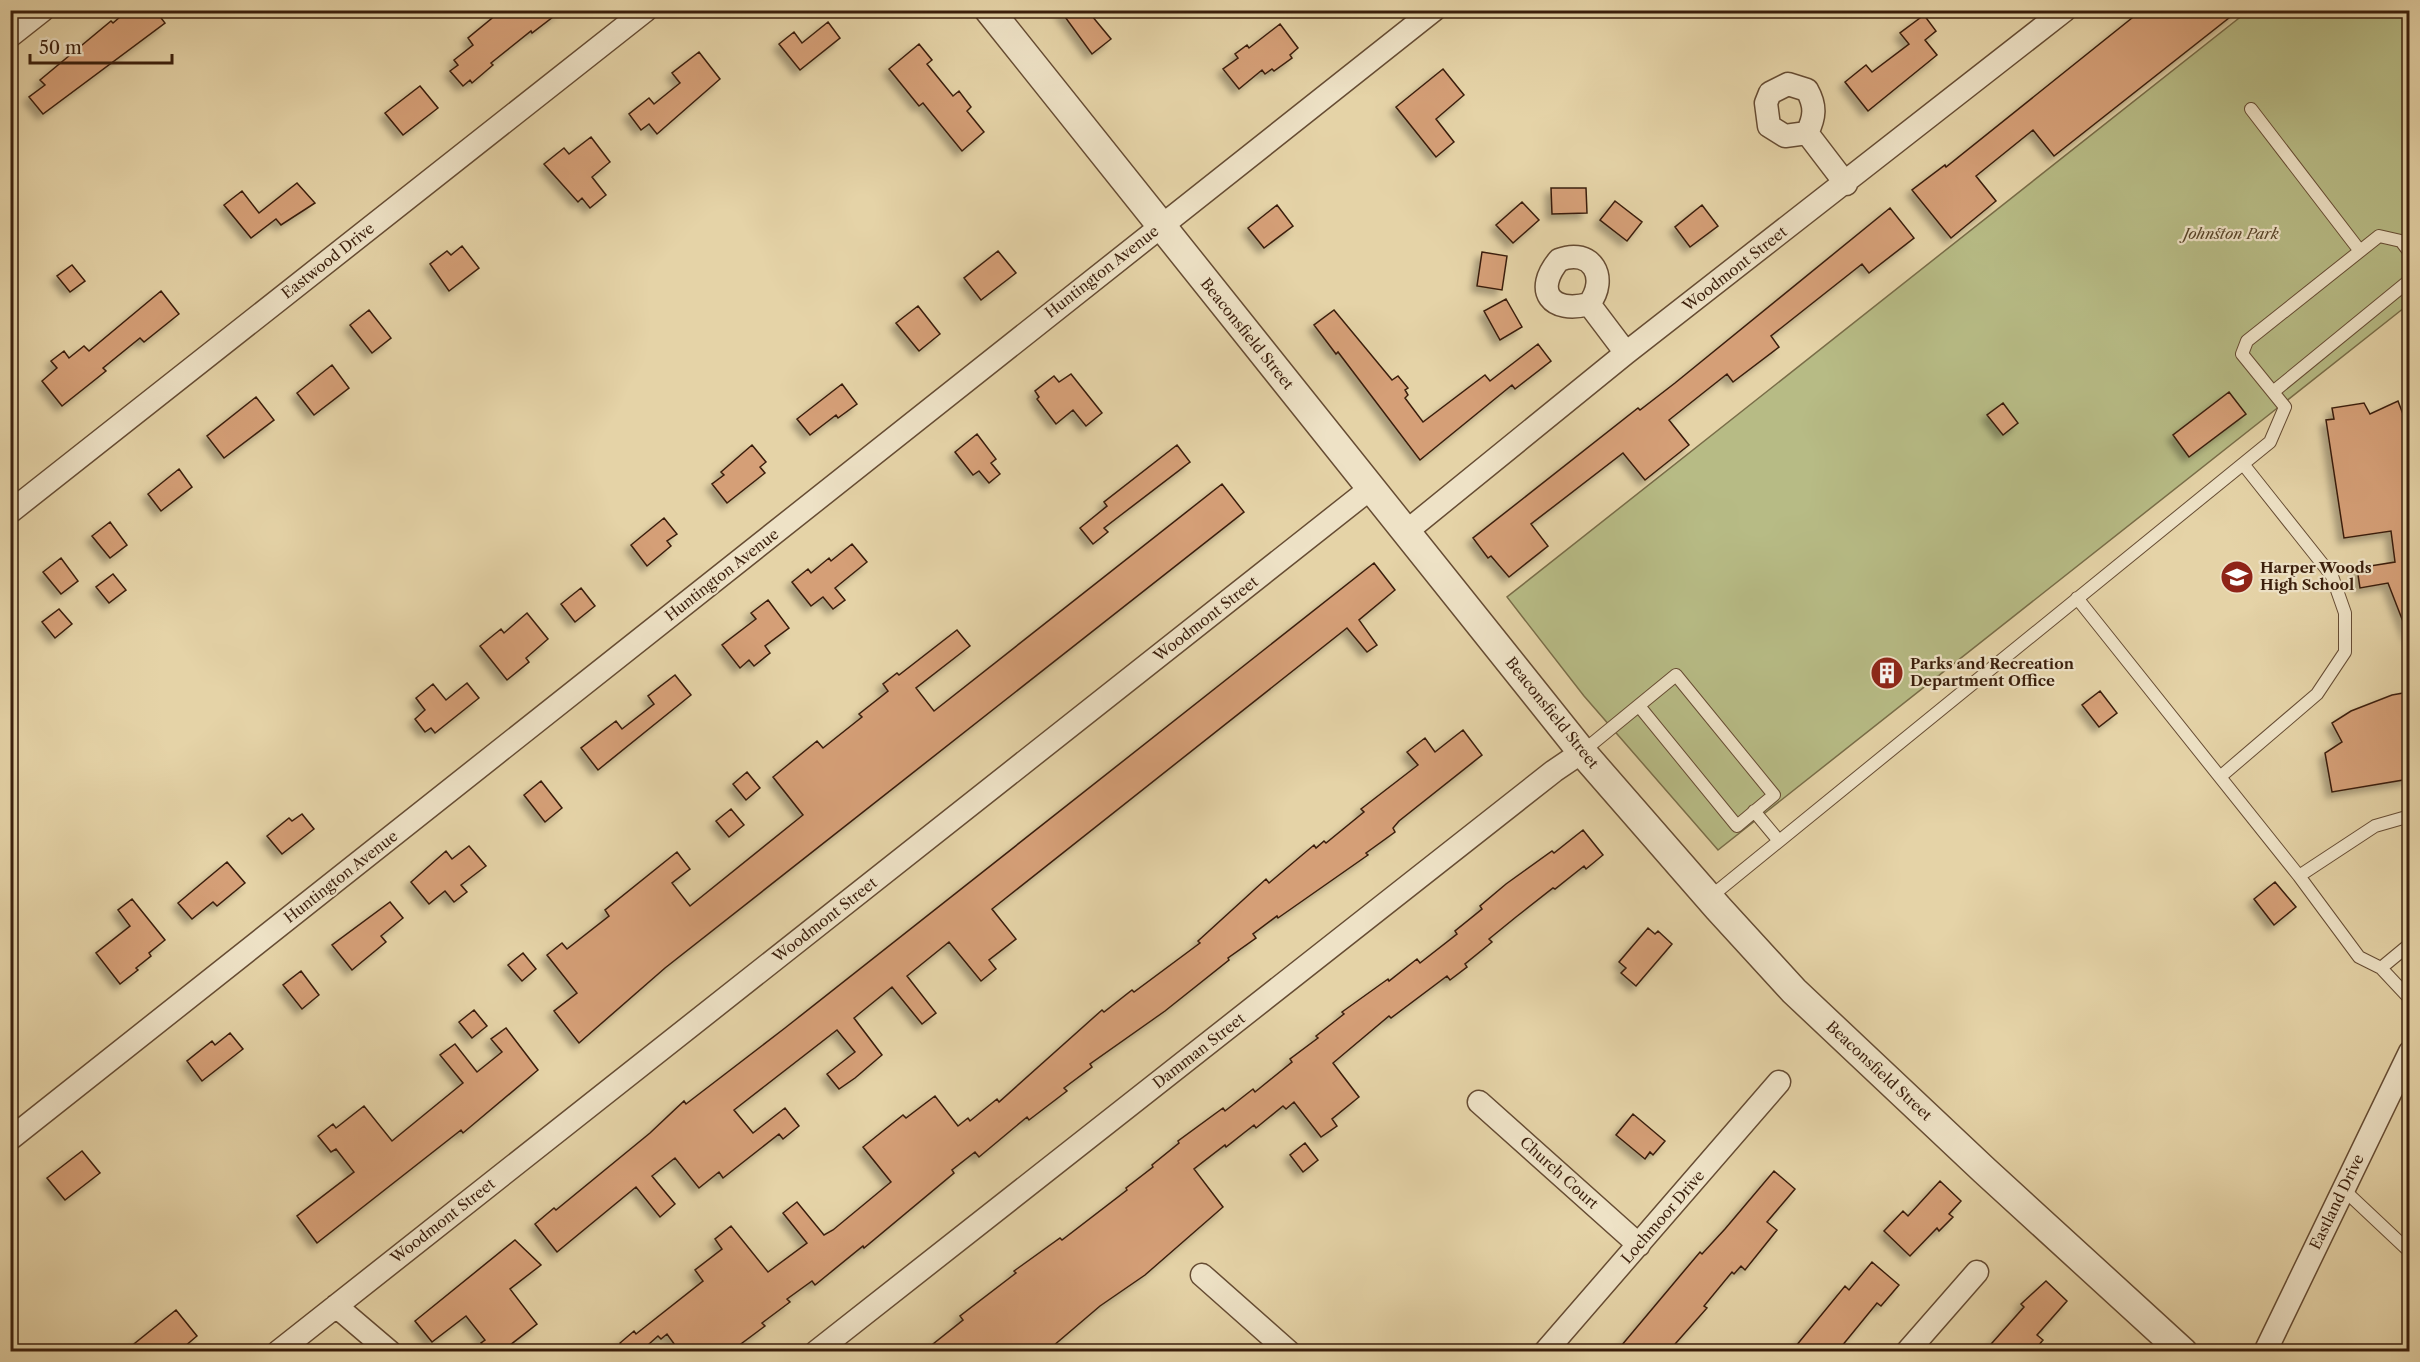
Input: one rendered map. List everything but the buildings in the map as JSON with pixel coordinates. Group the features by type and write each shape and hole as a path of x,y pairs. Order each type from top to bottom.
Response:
{"street":[{"path":"10,36 43,10"},
{"name":"Eastwood Drive","path":"10,512 646,10"},
{"name":"Beaconsfield Street","path":"989,10 1582,752 1709,898 1794,991 1984,1170 2183,1352"},
{"name":"Huntington Avenue","path":"10,1139 1434,10"},
{"name":"Woodmont Street","path":"1407,531 1626,353 1846,184 2063,11"},
{"path":"1807,133 1846,184"},
{"path":"1589,304 1626,353"},
{"name":"Woodmont Street","path":"278,1352 1371,488"},
{"name":"Damman Street","path":"816,1352 1554,771 1582,752"},
{"name":"Eastland Drive","path":"2265,1352 2409,1052"},
{"name":"Lochmoor Drive","path":"1545,1352 1779,1083"},
{"name":"Church Court","path":"1479,1102 1639,1245"},
{"path":"1907,1352 1977,1272"},
{"path":"1202,1275 1289,1352"},
{"path":"336,1306 390,1352"}],"lane":[{"path":"2251,109 2360,252"},
{"path":"1709,898 2270,442 2285,407 2242,354 2247,341 2379,236 2401,241 2409,253"},
{"path":"2272,392 2409,280"},
{"path":"2220,777 2317,694 2344,652 2345,613 2332,576 2242,464"},
{"path":"2077,598 2299,876 2359,957 2381,968 2409,999"},
{"path":"1582,752 1676,675 1774,795 1737,826 1639,706"},
{"path":"1754,811 1779,841"},
{"path":"2299,876 2375,826 2409,816"},
{"path":"2381,968 2409,944"},
{"path":"2343,1189 2409,1252"}],"green space":[{"name":"Johnston Park","path":"2248,11 2409,11 2409,304 1718,850 1584,696 1507,597"}],"place":[{"name":"Harper Woods High School","path":"2237,577"},
{"name":"Parks and Recreation Department Office","path":"1887,673"}]}
